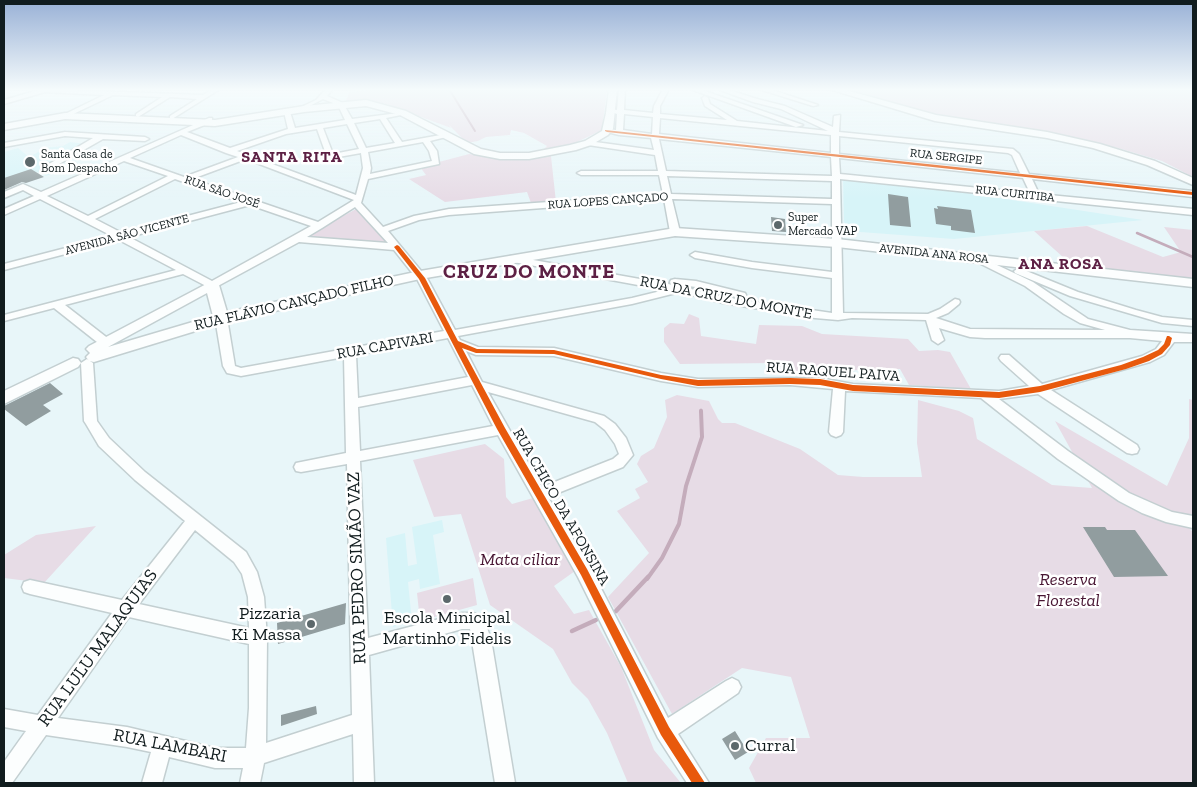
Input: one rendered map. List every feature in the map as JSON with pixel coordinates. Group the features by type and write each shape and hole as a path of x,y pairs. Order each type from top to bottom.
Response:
{"main road":[{"path":"427,126 478,152 500,156 548,153 588,143 607,131 609,126"},
{"path":"986,126 1047,135 1096,146 1151,163 1193,182"},
{"name":"AVENIDA ANA ROSA","path":"675,232 837,243 1193,283"},
{"name":"RUA FLÁVIO CANÇADO FILHO","path":"86,359 221,318 420,275 675,232"},
{"path":"4,398 86,359 106,343 196,294 212,288 221,318"}],"street":[{"path":"4,212 197,126"},
{"path":"291,126 292,131"},
{"path":"229,150 292,131 319,126 330,155 337,156 446,136"},
{"path":"4,195 23,188 88,219 186,270 212,288 319,226 358,201 368,163 353,126"},
{"path":"388,126 400,145"},
{"path":"618,126 619,133"},
{"path":"655,126 655,137 675,232"},
{"path":"748,126 1002,150 1015,154 1036,196"},
{"path":"801,126 823,133"},
{"path":"820,126 835,133"},
{"path":"836,126 838,314"},
{"name":"RUA SERGIPE","path":"607,131 1193,194"},
{"path":"182,133 358,201"},
{"path":"4,145 59,134 145,139"},
{"path":"52,166 102,136"},
{"path":"365,177 436,162 433,151 425,140"},
{"path":"588,143 659,153"},
{"path":"185,179 245,157"},
{"name":"RUA SÃO JOSÉ","path":"125,158 319,226"},
{"name":"RUA CURITIBA","path":"581,173 663,173 836,178 1193,212"},
{"path":"88,219 175,176"},
{"name":"RUA LOPES CANÇADO","path":"383,230 418,218 449,212 668,196 836,202"},
{"name":"RUA CHICO DA AFONSINA","path":"358,201 420,275 501,429 584,572 665,731 699,783"},
{"name":"AVENIDA SÃO VICENTE","path":"4,267 250,202"},
{"path":"297,239 397,247"},
{"path":"695,254 738,263 838,276"},
{"name":"RUA DA CRUZ DO MONTE","path":"533,255 691,284 838,314"},
{"name":"RUA DA CRUZ DO MONTE","path":"511,259 679,289 723,300 852,316 930,318 950,328 970,333 1130,334"},
{"path":"978,259 1029,284 1076,317 1096,325 1130,334 1192,339"},
{"path":"992,261 1074,294 1173,322 1193,323"},
{"path":"4,318 186,270"},
{"name":"RUA CAPIVARI","path":"221,318 227,361 231,370 235,372 251,371 350,352 453,338 632,301 691,284"},
{"path":"938,340 930,318 955,302"},
{"path":"56,304 106,343"},
{"path":"1173,322 1192,339"},
{"name":"RUA RAQUEL PAIVA","path":"453,338 476,351 533,350 554,352 661,377 698,383 820,382 839,386 985,395 1011,394 1040,389 1146,360 1160,352 1167,345 1169,338"},
{"name":"RUA PEDRO SIMÃO VAZ","path":"350,352 364,783"},
{"path":"1005,358 1040,389 1132,449"},
{"path":"86,359 91,421 104,442 140,476 240,557 249,572 256,597 258,638 255,756 250,783"},
{"path":"352,404 477,382 593,417 610,427 621,442 626,455 618,463 540,494"},
{"path":"836,432 839,386"},
{"path":"985,395 1105,485 1147,509 1171,518 1193,522"},
{"path":"300,468 501,429"},
{"name":"RUA LULU MALAQUIAS","path":"4,778 126,608 194,520"},
{"path":"30,587 258,638"},
{"path":"360,649 462,621 474,621 480,628 505,783"},
{"path":"665,731 732,686"},
{"name":"RUA LAMBARI","path":"4,718 127,737 215,758 235,759 255,756 362,721"},
{"path":"152,783 163,745"}],"shaded area":[{"name":"Santa Casa de Bom Despacho","path":"70,142 87,144 46,165 56,172 46,176 38,172 4,183 4,152 18,148 29,157 42,148 63,146"},
{"path":"843,179 933,188 1143,220 954,239 847,231 844,221"},
{"path":"442,520 444,532 433,535 440,584 420,589 419,579 408,582 412,622 393,627 386,538 405,533 408,566 417,564 412,527"}],"green space":[{"path":"450,126 603,126 602,130 575,143 542,151 547,146 524,133 511,130 510,135 486,137 467,143"},
{"path":"995,126 1193,126 1193,177 1162,161 1118,148"},
{"path":"469,154 501,157 551,156 556,202 531,203 527,192 445,202 409,179 426,175 420,167"},
{"path":"358,208 387,244 306,236"},
{"path":"1087,226 1163,257 1181,252 1164,227 1193,230 1193,281 1074,267 1034,231"},
{"path":"689,314 699,318 701,336 756,344 759,325 802,326 822,334 908,339 919,351 938,350 950,352 971,389 909,385 900,369 788,372 774,363 680,364 664,342 664,328 670,323 684,324"},
{"name":"Reserva Florestal","path":"677,395 709,401 722,423 735,423 800,449 838,475 863,477 922,477 917,443 918,400 959,411 973,418 977,439 1052,485 1092,488 1055,421 1167,486 1189,438 1189,399 1193,400 1193,529 1190,530 1193,531 1193,783 756,783 749,768 766,738 810,738 791,677 742,668 672,714 608,597 649,553 617,511 640,498 635,489 648,482 637,464 641,456 654,448 667,417 665,400"},
{"name":"Mata ciliar","path":"485,444 504,459 506,497 512,504 533,498 575,571 554,586 574,614 589,610 621,667 654,750 681,783 628,783 607,733 588,699 572,683 553,649 490,605 461,514 434,517 413,460"},
{"path":"96,526 44,583 4,578 4,555 36,535"},
{"name":"Escola Minicipal Martinho Fidelis","path":"473,578 477,605 420,621 417,593"}],"building":[{"path":"31,169 44,177 26,183 22,182 4,190 4,178"},
{"path":"888,194 908,197 911,227 890,225"},
{"path":"937,206 971,210 975,233 951,230 951,226 936,224 934,208 938,209"},
{"name":"Super Mercado VAP","path":"771,217 785,219 786,232 772,231"},
{"path":"50,383 63,394 43,405 51,411 26,426 4,409 4,406"},
{"path":"1083,527 1105,527 1107,530 1135,530 1168,576 1114,577"},
{"name":"Pizzaria Ki Massa","path":"346,603 345,624 278,644 277,623"},
{"path":"316,706 317,714 281,726 281,715"},
{"name":"Curral","path":"735,731 748,752 735,760 722,739"}],"waterway":[{"path":"472,126 475,131"},
{"path":"1137,233 1193,257"},
{"path":"647,579 662,558 679,524 686,486 702,437 701,411"},
{"path":"616,611 648,577"},
{"path":"572,631 596,620"}],"cycle path":[{"path":"607,131 1193,194"},
{"path":"397,247 422,278 501,429 584,572 665,731 699,783"},
{"path":"455,342 476,351 554,352 661,377 698,383 820,382 853,388 999,395 1040,389 1123,367 1160,352 1167,345 1169,338"}],"place":[{"name":"Santa Casa de Bom Despacho","path":"30,162"},
{"name":"Super Mercado VAP","path":"778,225"},
{"name":"Escola Minicipal Martinho Fidelis","path":"447,599"},
{"name":"Pizzaria Ki Massa","path":"311,624"},
{"name":"Curral","path":"735,746"}],"district":[{"name":"SANTA RITA","path":"292,157"},
{"name":"ANA ROSA","path":"1061,264"},
{"name":"CRUZ DO MONTE","path":"529,272"}]}
